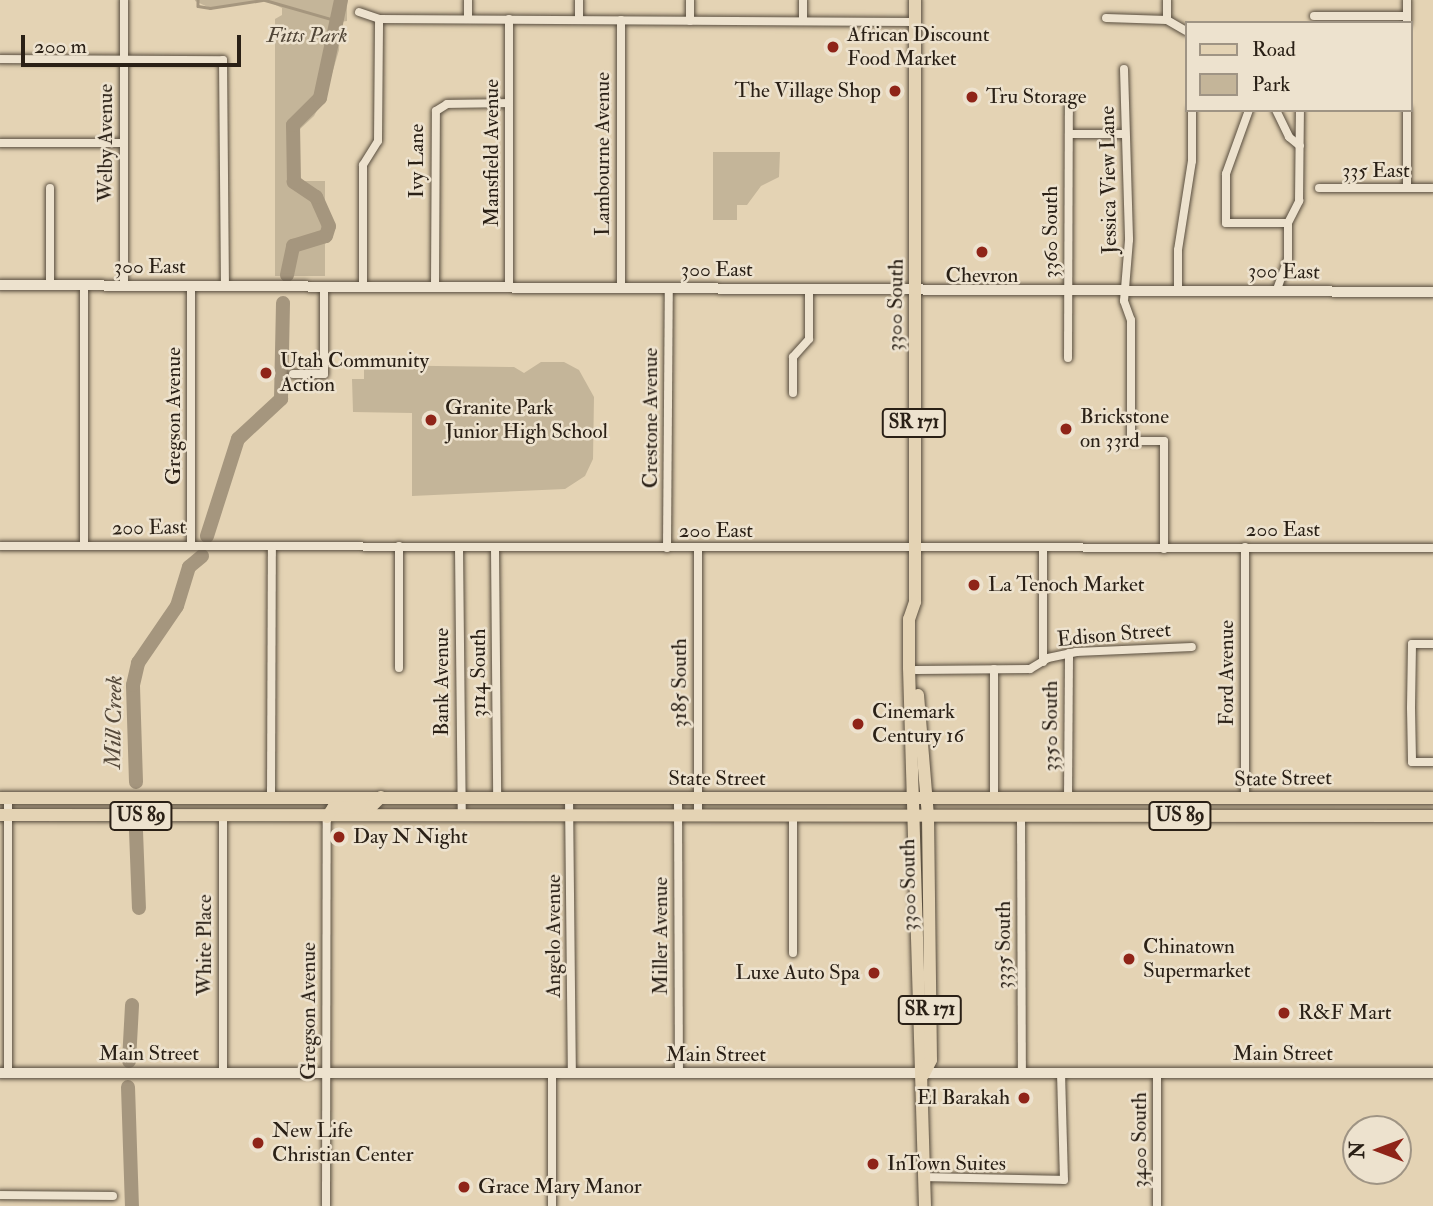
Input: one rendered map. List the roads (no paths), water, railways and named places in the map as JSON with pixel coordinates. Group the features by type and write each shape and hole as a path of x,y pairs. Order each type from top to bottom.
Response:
{"main road":[{"name":"3300 South","path":"915,0 915,549 909,668 921,800"},
{"name":"3300 South","path":"912,611 931,1060 924,1074 925,1206"},
{"path":"327,817 333,808 371,807 381,797"},
{"name":"State Street","path":"4,798 1433,798"},
{"name":"State Street","path":"4,816 1433,816"}],"street":[{"name":"Welby Avenue","path":"124,0 124,286"},
{"path":"468,0 468,19"},
{"path":"579,0 579,19"},
{"path":"690,0 690,21"},
{"path":"803,0 803,21"},
{"path":"1167,0 1167,20"},
{"path":"1314,16 1407,19 1407,0"},
{"path":"359,12 379,19 915,22"},
{"path":"1106,18 1167,20 1184,30"},
{"path":"362,287 363,165 378,141 379,19"},
{"name":"Mansfield Avenue","path":"509,19 509,288"},
{"name":"Lambourne Avenue","path":"621,20 621,288"},
{"path":"0,59 223,60 225,286"},
{"name":"Jessica View Lane","path":"1125,69 1128,291 1124,301 1131,320 1131,441 1164,441 1164,549"},
{"name":"Ivy Lane","path":"435,287 436,111 447,104 509,103"},
{"name":"3360 South","path":"1068,358 1069,106"},
{"path":"1178,291 1178,250 1192,161 1192,112"},
{"path":"1248,112 1226,174 1226,223 1288,223"},
{"path":"1277,112 1289,137 1300,146"},
{"path":"1276,292 1288,259 1288,223 1300,201 1300,112"},
{"path":"1407,112 1407,188"},
{"path":"1069,134 1124,134"},
{"path":"0,143 124,143"},
{"path":"50,188 50,286"},
{"name":"335 East","path":"1319,188 1433,188"},
{"name":"300 East","path":"0,285 1433,292"},
{"path":"84,286 84,546"},
{"name":"Gregson Avenue","path":"191,286 191,546"},
{"path":"293,374 324,374 324,287"},
{"name":"Crestone Avenue","path":"667,548 669,289"},
{"path":"793,393 793,357 809,339 809,289"},
{"name":"200 East","path":"0,546 1433,548"},
{"path":"271,799 272,546"},
{"path":"399,546 399,668"},
{"path":"1043,547 1043,662"},
{"name":"Ford Avenue","path":"1245,547 1245,799"},
{"name":"Bank Avenue","path":"459,548 461,817"},
{"name":"3114 South","path":"495,548 497,797"},
{"name":"3185 South","path":"698,549 698,817"},
{"path":"1433,644 1412,644 1412,762 1433,762"},
{"name":"Edison Street","path":"916,670 1030,669 1069,653 1192,647"},
{"name":"3350 South","path":"1068,799 1069,653"},
{"path":"994,669 994,799"},
{"path":"4,798 4,1073"},
{"name":"Angelo Avenue","path":"569,798 572,1074"},
{"name":"Miller Avenue","path":"678,798 679,1074"},
{"name":"White Place","path":"223,816 223,1073"},
{"path":"793,816 793,953"},
{"name":"3335 South","path":"1021,816 1022,1074"},
{"name":"Gregson Avenue","path":"326,1206 327,817"},
{"name":"Main Street","path":"4,1073 1433,1073"},
{"name":"3400 South","path":"1157,1073 1157,1206"},
{"path":"552,1074 552,1206"},
{"path":"925,1177 1064,1180 1061,1074"},
{"path":"0,1195 113,1196"}],"waterway":[{"path":"198,0 198,6 210,8 263,0"},
{"path":"265,0 338,21"},
{"name":"Mill Creek","path":"287,275 293,246 326,236 329,226 316,197 294,182 293,125 320,98 341,0"},
{"name":"Mill Creek","path":"207,536 238,439 281,399 283,303"},
{"name":"Mill Creek","path":"136,782 133,685 138,663 177,606 189,567 202,556"},
{"name":"Mill Creek","path":"136,831 139,908"},
{"name":"Mill Creek","path":"129,1061 132,1005"},
{"name":"Mill Creek","path":"128,1087 132,1206"}],"place":[{"name":"African Discount Food Market","path":"833,47"},
{"name":"The Village Shop","path":"895,91"},
{"name":"Tru Storage","path":"972,97"},
{"name":"Chevron","path":"982,252"},
{"name":"Utah Community Action","path":"266,373"},
{"name":"Granite Park Junior High School","path":"431,420"},
{"name":"Brickstone on 33rd","path":"1066,429"},
{"name":"La Tenoch Market","path":"974,585"},
{"name":"Cinemark Century 16","path":"858,724"},
{"name":"Day N Night","path":"339,837"},
{"name":"Chinatown Supermarket","path":"1129,959"},
{"name":"Luxe Auto Spa","path":"874,973"},
{"name":"R&F Mart","path":"1284,1013"},
{"name":"El Barakah","path":"1024,1098"},
{"name":"New Life Christian Center","path":"258,1143"},
{"name":"InTown Suites","path":"873,1164"},
{"name":"Grace Mary Manor","path":"464,1187"}],"park label":[{"name":"Fitts Park","path":"307,36"}]}
